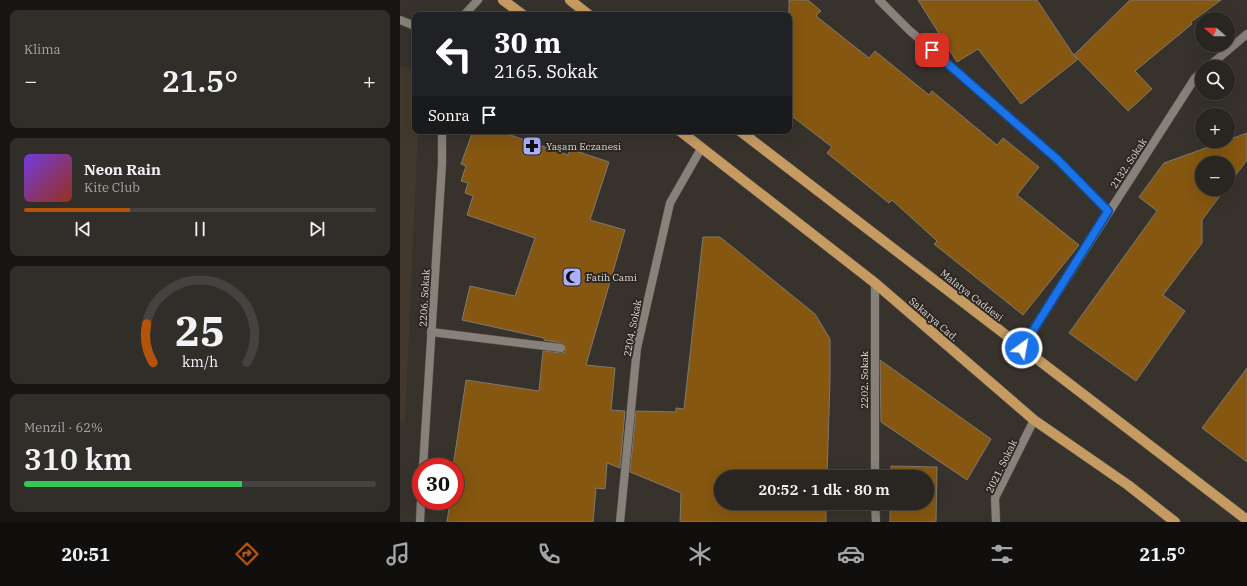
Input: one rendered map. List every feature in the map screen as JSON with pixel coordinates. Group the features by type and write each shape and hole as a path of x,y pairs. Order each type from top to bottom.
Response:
{"main road":[{"path":"503,0 519,12"},
{"path":"570,0 585,12"},
{"name":"Sakarya Cad.","path":"684,134 875,283 1034,420 1128,485 1175,522"},
{"name":"Malatya Caddesi","path":"744,134 1247,520"}],"street":[{"path":"467,12 478,0"},
{"path":"879,0 909,30 1058,160 1108,211"},
{"path":"400,20 412,25"},
{"path":"1216,60 1247,34"},
{"name":"2132. Sokak","path":"1022,348 1108,211 1195,78"},
{"name":"2206. Sokak","path":"424,458 442,164 442,134"},
{"name":"2204. Sokak","path":"620,522 637,348 670,203 702,147"},
{"name":"2202. Sokak","path":"875,283 875,470"},
{"path":"432,332 561,348"},
{"name":"2021. Sokak","path":"996,522 995,498 1034,420"},
{"path":"420,522 421,510"},
{"path":"876,510 876,522"}],"shaded area":[{"path":"400,65 412,70 412,134 418,134 405,421 400,421"}],"building":[{"path":"789,0 808,0 821,11 816,16 869,58 875,51 929,95 932,91 997,145 1003,138 1039,167 1017,195 1079,245 1023,315 934,244 937,241 892,200 889,203 827,153 832,147 792,116 792,12 789,12"},
{"path":"918,0 1037,0 1077,60 1021,104 978,49 957,62"},
{"path":"1130,0 1221,0 1205,12 1195,12 1195,19 1191,22 1192,24 1135,71 1152,89 1128,111 1074,55"},
{"path":"1247,133 1247,160 1235,176 1235,156 1195,156 1195,196 1220,196 1202,220 1202,243 1163,295 1185,311 1136,381 1069,333 1157,211 1139,197 1164,163 1206,148 1235,148 1235,137"},
{"path":"472,134 508,134 568,155 570,149 609,162 590,220 625,230 586,365 615,368 611,410 625,411 620,468 607,463 605,489 596,488 593,522 447,522 449,510 464,510 464,458 454,458 466,380 539,391 543,351 561,353 565,352 566,348 562,343 544,340 544,338 462,320 470,286 515,296 535,238 467,215 473,196 465,193 468,183 461,181 466,166 461,164"},
{"path":"703,237 720,237 815,314 830,339 830,379 827,470 714,470 714,510 826,510 826,522 680,522 681,493 630,472 636,411 676,412 676,408 684,409"},
{"path":"880,360 991,439 967,480 881,422"},
{"path":"1247,368 1247,462 1202,428"},
{"path":"891,466 937,467 936,522 890,522 890,510 934,510 934,470 891,470"}],"place":[{"name":"Yaşam Eczanesi","path":"532,146"},
{"name":"Fatih Cami","path":"572,277"}],"route":[{"path":"932,50 1058,160 1108,211 1022,348"}]}
